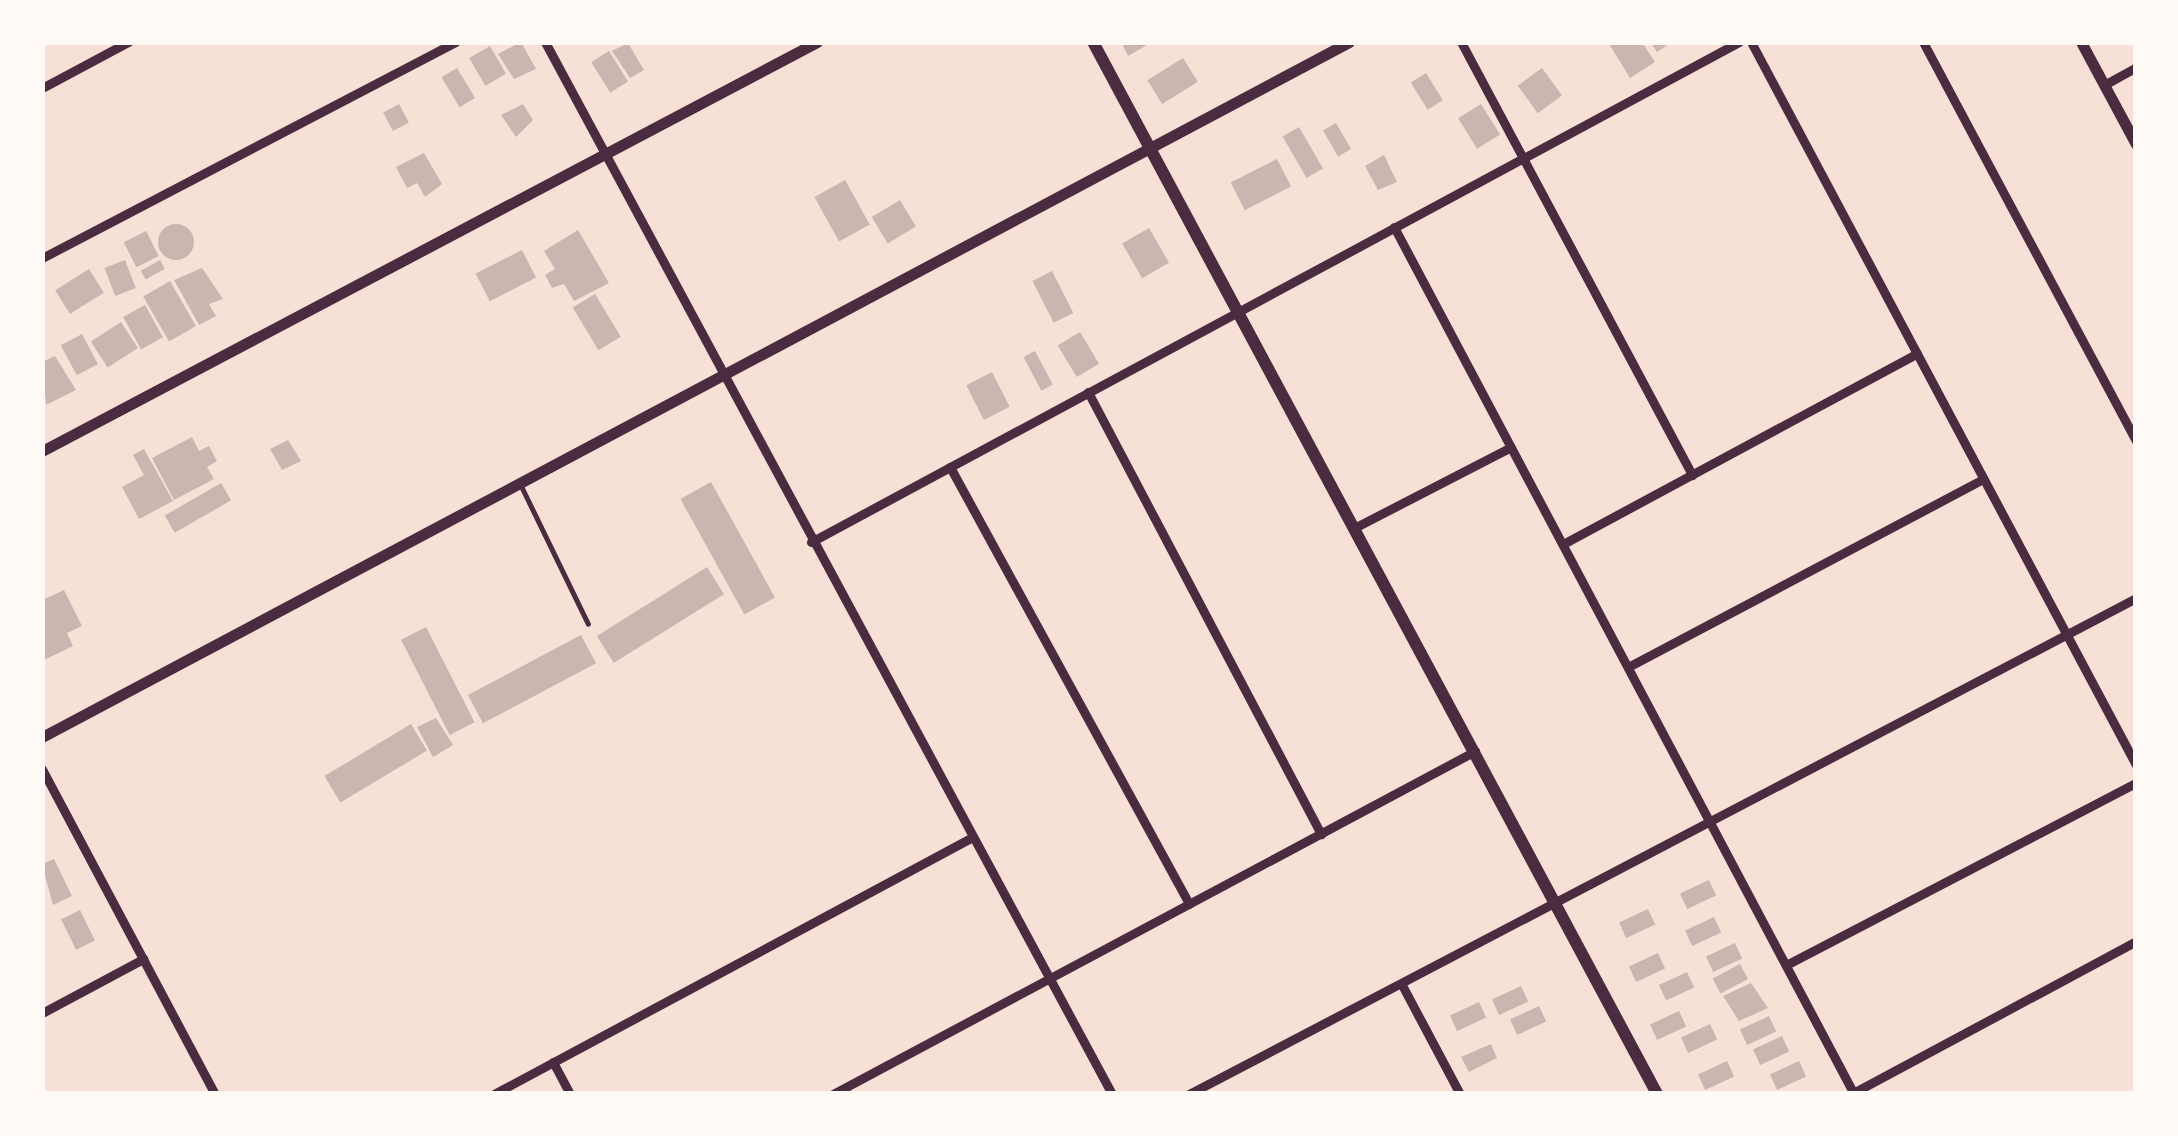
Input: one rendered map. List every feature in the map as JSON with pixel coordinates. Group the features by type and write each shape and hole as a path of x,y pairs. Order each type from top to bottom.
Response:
{"main road":[{"path":"1093,42 1240,308 1656,1094"}],"street":[{"path":"42,88 128,42"},
{"path":"42,258 456,42"},
{"path":"545,42 611,154 811,542 1112,1094"},
{"path":"42,451 817,42"},
{"path":"42,737 1349,42"},
{"path":"1461,42 1692,474"},
{"path":"811,542 1739,42"},
{"path":"1751,42 2136,766"},
{"path":"1923,42 2136,441"},
{"path":"2082,42 2136,144"},
{"path":"2104,85 2136,68"},
{"path":"1394,227 1854,1093 2136,941"},
{"path":"1562,544 1916,354"},
{"path":"1088,392 1320,834"},
{"path":"1356,528 1511,447"},
{"path":"950,467 1189,904"},
{"path":"1628,667 1983,479"},
{"path":"1190,1094 2136,598"},
{"path":"833,1094 1475,751"},
{"path":"42,769 215,1094"},
{"path":"1786,965 2136,783"},
{"path":"494,1094 969,838"},
{"path":"42,1012 143,958"},
{"path":"1402,985 1460,1094"},
{"path":"553,1062 570,1094"}],"lane":[{"path":"520,483 588,624"}],"building":[{"path":"521,42 536,69 514,79 498,54"},
{"path":"1121,42 1152,42 1128,56"},
{"path":"1608,42 1642,42 1655,62 1630,78"},
{"path":"1650,42 1672,42 1657,52"},
{"path":"628,43 644,70 630,78 612,51"},
{"path":"490,46 506,74 485,86 469,58"},
{"path":"609,51 628,82 610,93 591,62"},
{"path":"1183,58 1198,82 1162,104 1147,80"},
{"path":"457,68 475,98 460,107 442,77"},
{"path":"1542,68 1562,96 1538,113 1518,86"},
{"path":"1426,73 1443,100 1428,110 1411,83"},
{"path":"399,104 409,123 393,131 383,112"},
{"path":"523,104 533,120 516,137 501,115"},
{"path":"1481,104 1500,135 1477,149 1458,118"},
{"path":"1336,123 1351,149 1338,156 1323,130"},
{"path":"1299,127 1323,169 1307,178 1283,136"},
{"path":"424,153 442,184 425,197 417,183 407,188 396,167"},
{"path":"1384,155 1397,182 1378,190 1365,166"},
{"path":"1277,159 1291,187 1245,210 1231,183"},
{"path":"845,180 870,225 839,242 814,197"},
{"path":"900,200 916,227 888,244 872,217"},
{"path":"176,224 188,230 194,242 188,254 176,260 164,254 158,242 164,230"},
{"path":"1149,228 1169,263 1142,278 1122,244"},
{"path":"578,230 609,283 574,301 564,284 552,288 545,275 555,269 544,251"},
{"path":"146,231 159,256 136,267 124,242"},
{"path":"522,250 536,278 490,301 476,274"},
{"path":"125,260 136,288 115,296 104,268"},
{"path":"160,260 165,269 146,279 141,271"},
{"path":"202,268 223,299 209,304 216,316 199,325 174,280"},
{"path":"89,269 104,293 70,314 55,290"},
{"path":"1052,271 1073,313 1054,323 1032,281"},
{"path":"170,281 196,326 169,342 143,296"},
{"path":"595,294 621,337 598,350 573,307"},
{"path":"145,305 163,337 141,349 123,317"},
{"path":"121,322 138,348 108,368 91,342"},
{"path":"1080,332 1099,364 1077,377 1058,345"},
{"path":"82,334 98,364 77,375 61,345"},
{"path":"1035,351 1053,385 1041,391 1024,357"},
{"path":"55,356 76,390 46,405 42,362"},
{"path":"992,372 1010,407 984,420 966,385"},
{"path":"192,437 199,451 209,446 217,461 207,467 214,479 174,500 152,458"},
{"path":"288,440 301,461 282,470 270,449"},
{"path":"144,449 173,501 139,519 122,487 144,475 133,455"},
{"path":"711,482 775,597 744,614 680,499"},
{"path":"221,483 231,500 175,533 165,516"},
{"path":"707,567 724,594 614,663 597,636"},
{"path":"64,590 82,626 67,633 73,646 42,661 42,600"},
{"path":"426,627 475,722 450,735 401,640"},
{"path":"581,635 596,663 483,723 468,695"},
{"path":"436,718 453,745 433,757 417,727"},
{"path":"411,724 427,751 340,803 324,776"},
{"path":"54,859 72,896 53,905 42,864"},
{"path":"1709,880 1716,895 1687,909 1680,894"},
{"path":"1648,909 1655,924 1626,938 1619,923"},
{"path":"80,910 95,941 76,950 61,919"},
{"path":"1714,917 1721,932 1692,946 1685,931"},
{"path":"1735,943 1742,958 1713,972 1706,957"},
{"path":"1658,953 1665,968 1636,982 1629,967"},
{"path":"1740,964 1748,979 1721,994 1713,979"},
{"path":"1687,972 1694,987 1666,1001 1659,985"},
{"path":"1751,983 1768,1008 1739,1021 1723,996"},
{"path":"1521,986 1528,1001 1499,1015 1492,1000"},
{"path":"1479,1002 1486,1017 1457,1031 1450,1016"},
{"path":"1539,1006 1546,1021 1517,1035 1510,1020"},
{"path":"1679,1011 1686,1026 1657,1040 1650,1025"},
{"path":"1769,1016 1776,1031 1747,1045 1740,1030"},
{"path":"1710,1024 1717,1039 1688,1053 1681,1038"},
{"path":"1782,1036 1789,1051 1760,1065 1753,1050"},
{"path":"1491,1044 1497,1058 1469,1072 1461,1057"},
{"path":"1727,1061 1734,1076 1705,1090 1698,1075"},
{"path":"1799,1061 1806,1076 1777,1090 1770,1075"}]}
